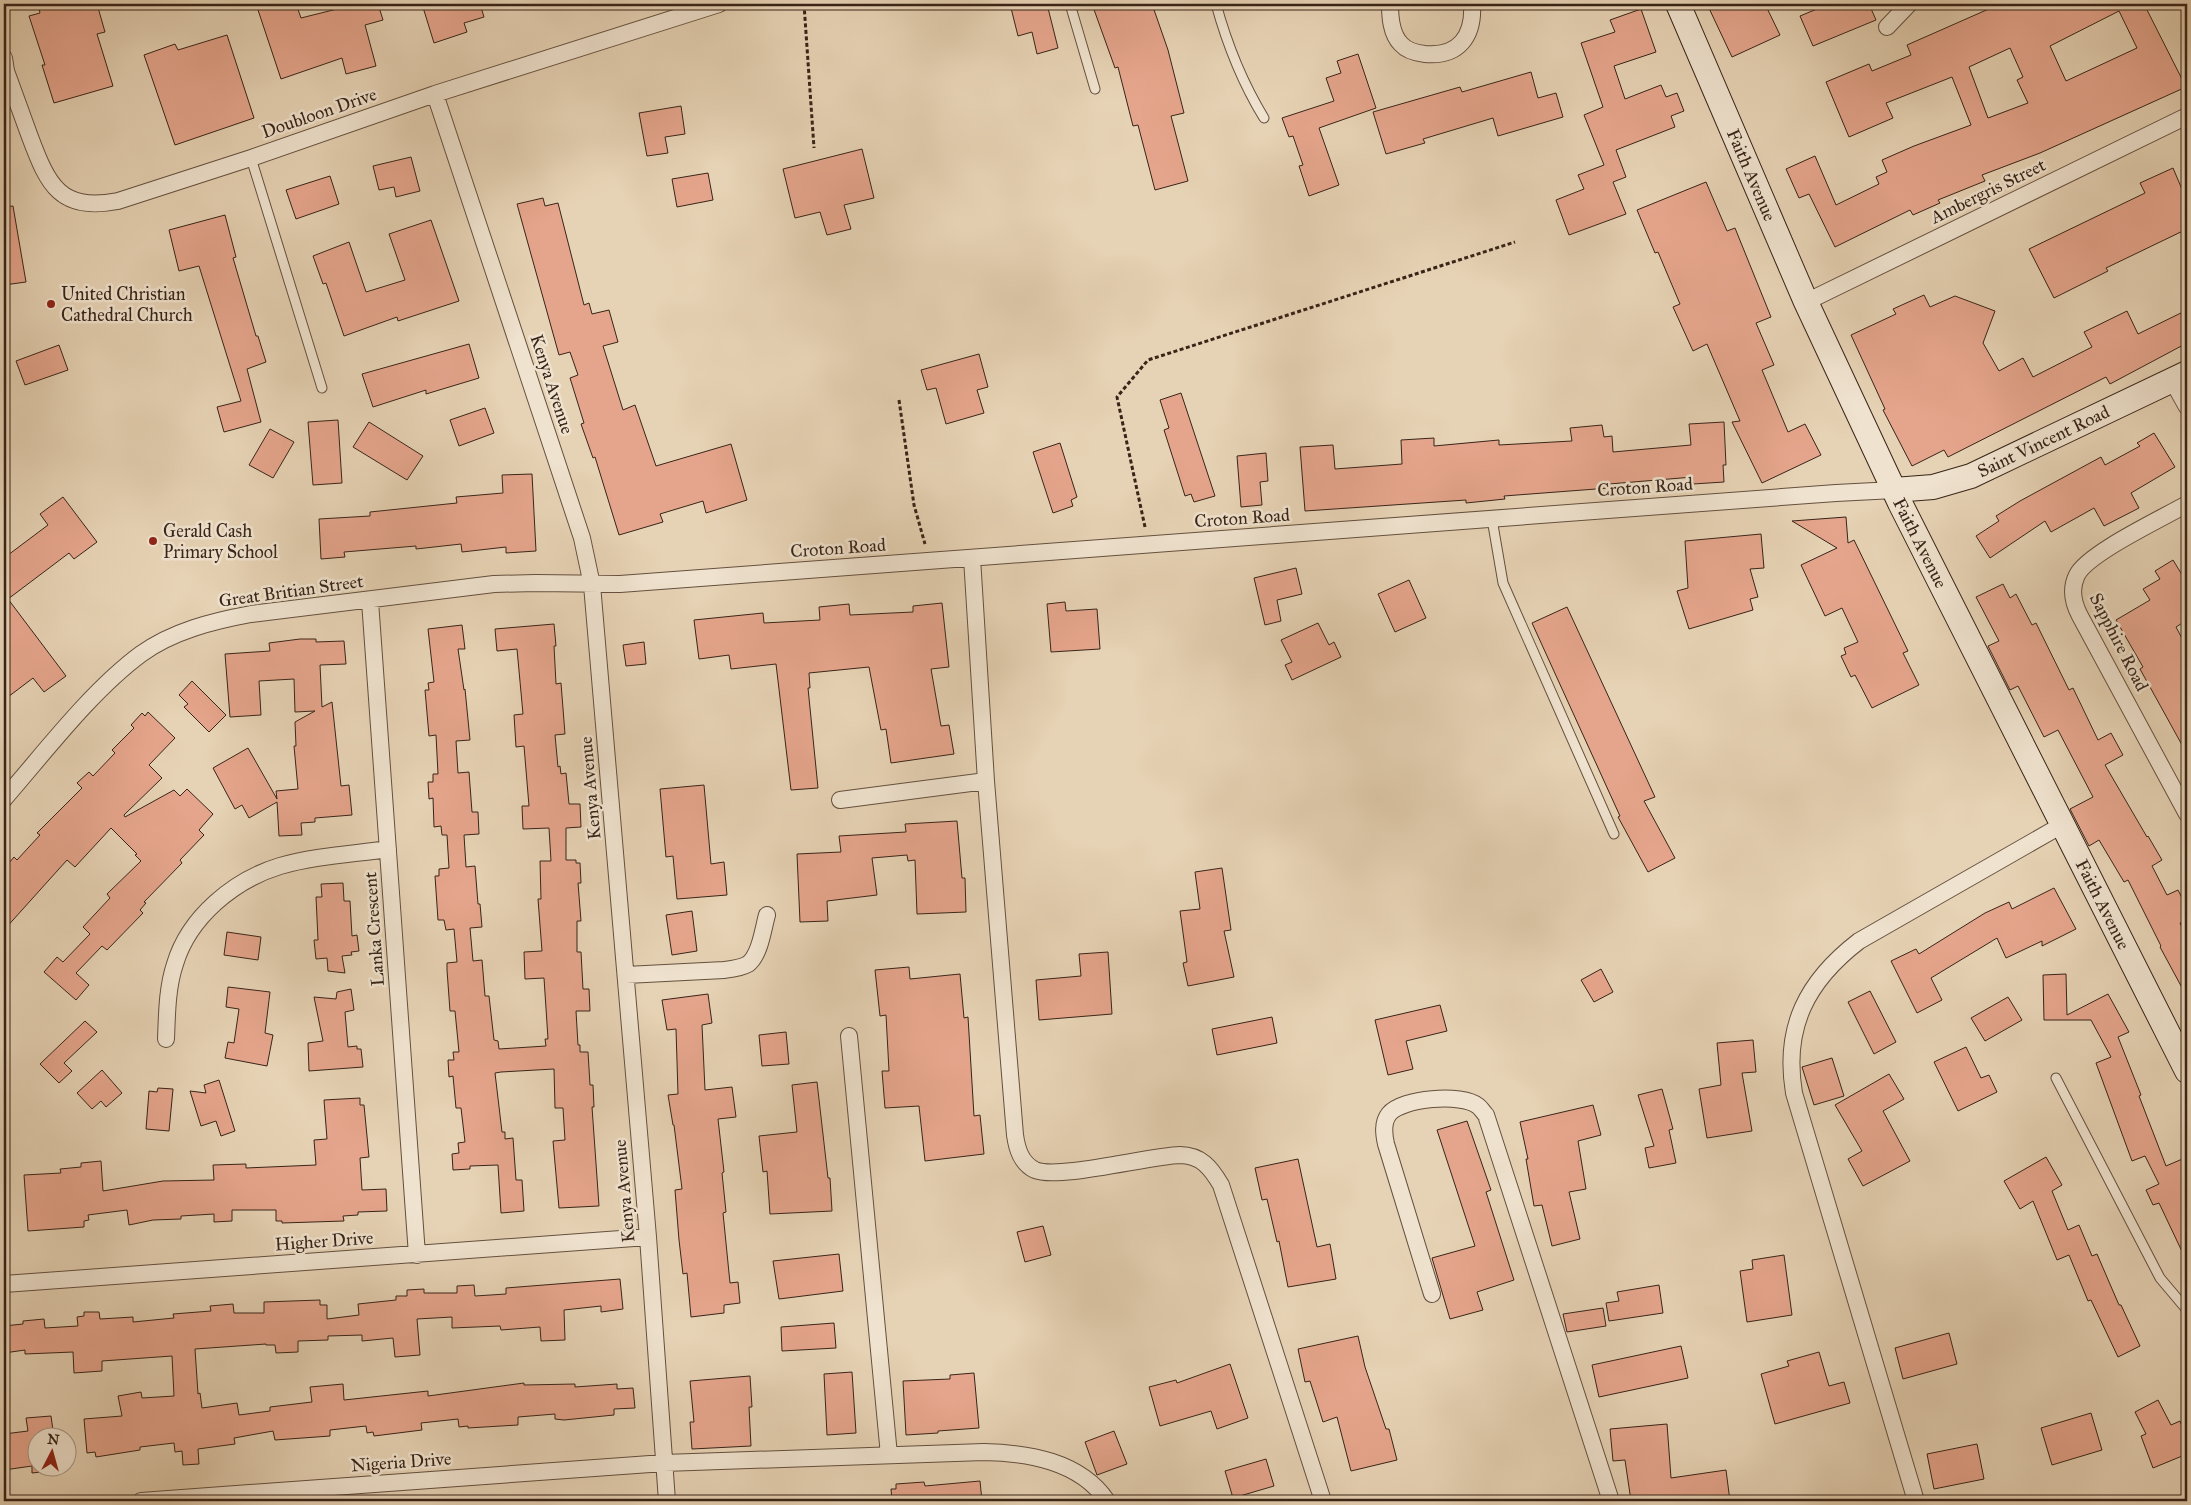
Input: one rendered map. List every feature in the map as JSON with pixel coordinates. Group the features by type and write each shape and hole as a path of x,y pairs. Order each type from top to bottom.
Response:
{"street":[{"name":"Doubloon Drive","path":"4,67 44,174 56,190 73,200 95,204 118,201 251,158 435,94 719,4"},
{"path":"1390,4 1394,30 1400,43 1409,51 1437,55 1450,52 1460,45 1467,35 1472,23 1472,4"},
{"name":"Faith Avenue","path":"1678,4 1806,302 1894,490 2187,1071"},
{"path":"1887,27 1909,4"},
{"name":"Kenya Avenue","path":"435,94 582,538 592,585 648,1237 667,1501"},
{"name":"Ambergris Street","path":"1806,302 2187,116"},
{"path":"2180,377 2187,407"},
{"name":"Saint Vincent Road","path":"1894,490 1933,487 1970,476 2180,377"},
{"name":"Croton Road","path":"592,585 930,562 1894,490"},
{"name":"Sapphire Road","path":"2187,504 2088,561 2076,577 2073,592 2074,605 2187,814"},
{"path":"972,558 986,782 1015,1135 1020,1155 1032,1168 1056,1173 1180,1155 1196,1157 1212,1170 1221,1185 1323,1501"},
{"name":"Great Britian Street","path":"4,799 100,690 142,654 166,640 191,629 226,618 251,614 494,584 592,585"},
{"name":"Lanka Crescent","path":"370,600 417,1254"},
{"path":"840,800 986,782"},
{"path":"1916,1501 1794,1094 1790,1066 1794,1029 1801,1009 1812,989 1841,955 1859,941 2062,825"},
{"path":"166,1039 168,997 175,962 192,930 205,913 222,897 237,886 278,867 298,862 388,850"},
{"path":"626,975 739,968 749,963 754,955 767,915"},
{"path":"850,1036 889,1455"},
{"path":"1432,1294 1386,1144 1385,1123 1388,1115 1394,1109 1415,1102 1441,1099 1469,1102 1478,1106 1486,1115 1611,1501"},
{"name":"Higher Drive","path":"4,1284 648,1237"},
{"name":"Nigeria Drive","path":"141,1501 664,1463 992,1452 1017,1453 1044,1458 1068,1469 1088,1482 1107,1501"}],"lane":[{"path":"1070,4 1095,89"},
{"path":"1216,4 1246,88 1264,118"},
{"path":"251,158 322,388"},
{"path":"1492,519 1503,583 1614,834"},
{"path":"2056,1078 2160,1278 2187,1310"}],"path":[{"path":"804,4 814,148"},
{"path":"1149,545 1117,397 1148,360 1515,242"},
{"path":"899,400 914,505 930,562"}],"building":[{"path":"38,4 97,4 105,32 97,34 113,86 54,103 42,65 45,65 29,16 40,13"},
{"path":"256,4 296,4 301,18 357,4 378,4 383,20 365,25 376,66 346,74 342,58 281,79"},
{"path":"422,4 480,4 484,17 464,23 467,32 434,43"},
{"path":"1010,4 1047,4 1058,48 1037,54 1032,32 1018,36"},
{"path":"1092,4 1152,4 1168,50 1184,113 1171,116 1188,181 1155,190 1138,125 1133,126 1118,67 1115,68"},
{"path":"1707,4 1765,4 1780,35 1732,57"},
{"path":"1829,4 1869,4 1876,20 1813,46 1800,16"},
{"path":"2000,4 2144,4 2186,87 2040,153 1982,175 1985,181 1938,200 1940,203 1913,215 1910,210 1835,247 1809,194 1799,198 1786,169 1815,156 1836,205 1879,184 1876,177 1887,172 1882,160 1971,125 1952,77 1886,103 1893,118 1849,137 1826,82 1869,64 1872,71 1911,55 1907,45","holes":["2119,11 2137,48 2066,81 2050,46","2010,48 2023,77 2017,80 2028,103 1988,118 1969,67"]},
{"path":"1641,9 1656,52 1614,66 1625,99 1661,85 1666,97 1677,93 1684,111 1671,116 1675,127 1616,150 1626,177 1613,182 1626,214 1569,235 1556,200 1584,189 1578,175 1604,165 1584,115 1603,107 1581,43 1615,32 1610,20"},
{"path":"227,35 254,118 175,145 144,55 175,44 178,50"},
{"path":"1358,54 1376,108 1319,128 1339,185 1309,196 1299,166 1303,165 1293,136 1289,137 1282,118 1334,101 1326,78 1341,73 1337,61"},
{"path":"1531,72 1538,98 1556,93 1563,117 1498,136 1493,118 1423,139 1425,143 1386,154 1373,112 1460,87 1462,92"},
{"path":"681,106 685,134 665,137 668,153 647,156 639,113"},
{"path":"862,149 874,198 844,205 851,229 827,235 820,212 795,218 783,169"},
{"path":"411,157 420,191 396,197 394,187 379,190 373,166"},
{"path":"2173,168 2187,201 2187,229 2106,268 2108,271 2054,298 2029,249 2145,193 2140,183"},
{"path":"708,173 713,200 677,207 672,179"},
{"path":"330,176 339,204 296,219 286,190"},
{"path":"1706,182 1727,231 1735,228 1771,317 1756,323 1774,365 1762,370 1788,432 1805,424 1821,455 1762,483 1732,422 1740,421 1707,344 1693,351 1673,307 1680,304 1658,252 1655,253 1637,210"},
{"path":"543,198 545,206 558,203 584,305 589,303 592,314 609,310 618,342 603,346 623,410 635,405 656,466 731,444 747,500 706,513 703,501 660,514 663,522 619,535 595,457 593,458 581,424 584,423 570,378 578,375 570,352 559,355 517,204"},
{"path":"13,206 26,282 4,285 4,207"},
{"path":"225,215 236,257 233,258 256,336 258,336 266,362 247,369 261,422 224,432 217,407 241,401 199,266 179,271 169,230"},
{"path":"431,220 459,301 398,321 397,317 344,336 326,283 323,284 313,256 349,242 366,292 405,280 389,234"},
{"path":"1924,295 1930,307 1955,296 1995,311 1983,343 1999,371 2023,358 2033,377 2092,347 2084,332 2127,311 2138,334 2187,310 2187,343 2110,384 2106,377 1948,457 1944,450 1912,466 1883,410 1885,409 1851,335 1896,314 1893,309"},
{"path":"469,344 479,378 426,394 426,390 373,407 362,374"},
{"path":"59,345 68,370 25,385 16,361"},
{"path":"979,354 988,387 977,390 984,413 946,424 936,388 927,390 921,370"},
{"path":"1181,393 1215,496 1194,502 1191,494 1185,496 1164,430 1169,428 1160,400"},
{"path":"485,408 494,433 459,446 450,420"},
{"path":"338,420 342,483 313,485 308,422"},
{"path":"369,422 423,456 407,480 353,447"},
{"path":"1724,422 1726,465 1723,465 1724,482 1693,484 1693,477 1609,484 1609,488 1504,496 1505,499 1466,503 1466,500 1305,511 1300,447 1333,445 1335,469 1402,464 1401,440 1434,438 1434,446 1499,440 1499,445 1572,441 1570,428 1602,425 1604,437 1612,436 1613,452 1691,445 1689,424"},
{"path":"270,429 294,442 273,478 249,465"},
{"path":"2154,433 2175,467 2131,493 2139,508 2104,526 2094,508 2051,532 2045,521 1990,558 1976,536 1999,521 1996,516 2101,457 2105,465 2140,446 2137,443"},
{"path":"1060,443 1077,497 1071,500 1073,506 1053,513 1033,452"},
{"path":"1266,453 1268,481 1260,482 1262,505 1241,507 1237,456"},
{"path":"532,474 536,551 506,553 506,547 462,552 461,544 416,549 416,546 344,552 345,557 321,559 319,519 370,516 370,512 457,503 456,497 503,493 502,475"},
{"path":"63,497 97,542 74,559 69,553 8,599 66,676 44,692 33,678 4,700 4,558 48,525 40,514"},
{"path":"1846,517 1848,543 1854,540 1908,651 1903,653 1919,685 1872,708 1855,675 1851,677 1841,656 1846,654 1844,648 1858,642 1842,608 1825,616 1801,565 1837,548 1792,521"},
{"path":"1761,534 1764,568 1750,569 1758,597 1750,599 1753,610 1689,629 1677,591 1688,588 1685,541"},
{"path":"2173,560 2187,583 2187,620 2176,627 2187,648 2187,754 2140,669 2143,667 2116,620 2150,600 2143,589 2160,579 2155,571"},
{"path":"1296,568 1302,594 1277,600 1281,621 1265,625 1254,578"},
{"path":"1409,580 1426,618 1395,632 1378,594"},
{"path":"2003,584 2010,598 2016,594 2032,625 2036,623 2069,690 2073,688 2098,740 2111,733 2123,755 2105,765 2162,860 2152,866 2167,895 2178,890 2187,908 2187,920 2180,923 2187,938 2187,997 2160,947 2128,880 2124,882 2099,840 2089,846 2070,809 2093,797 2058,730 2044,737 2018,686 2010,690 1988,646 1999,641 1976,597"},
{"path":"1065,602 1066,611 1097,609 1100,649 1051,652 1047,604"},
{"path":"942,603 949,667 931,669 941,726 949,725 954,754 891,763 886,729 881,730 869,667 809,673 810,688 808,688 818,788 791,790 776,664 731,669 729,655 699,659 694,620 763,613 764,623 820,620 819,607 849,604 850,615 913,612 913,606"},
{"path":"1567,607 1655,797 1644,801 1675,858 1648,872 1618,817 1620,816 1532,623"},
{"path":"1318,623 1329,645 1334,642 1341,657 1292,680 1285,665 1292,662 1281,640"},
{"path":"554,624 556,684 561,683 565,734 555,735 558,767 560,766 561,774 566,773 569,804 580,804 581,827 566,828 566,860 576,860 576,863 580,863 581,883 578,883 581,921 577,921 577,952 581,952 583,989 589,989 590,1011 576,1011 578,1045 580,1045 580,1052 588,1052 590,1085 593,1085 594,1107 592,1107 599,1206 559,1208 553,1141 565,1140 563,1108 555,1108 554,1069 501,1072 495,1073 502,1132 505,1132 505,1139 513,1138 516,1180 522,1180 524,1211 501,1213 498,1165 470,1166 470,1169 453,1170 452,1154 459,1153 458,1143 465,1142 461,1108 456,1108 453,1076 449,1077 448,1060 454,1060 453,1052 459,1052 455,1011 450,1011 447,970 447,963 457,962 454,929 446,930 444,920 438,920 435,876 439,876 439,869 449,868 447,835 442,835 441,826 434,827 433,798 429,799 428,782 433,782 433,774 438,774 436,735 429,736 425,690 429,690 428,683 434,682 428,629 462,625 465,649 458,649 465,689 470,740 456,741 458,773 469,772 472,812 478,812 479,834 464,835 466,867 475,866 482,927 470,928 473,961 482,960 485,996 489,996 494,1040 498,1041 499,1049 546,1046 545,1039 548,1039 544,978 525,979 524,952 542,951 538,899 541,899 540,861 551,861 549,828 523,829 522,806 529,806 524,746 516,747 514,715 523,714 517,649 497,651 495,629"},
{"path":"316,639 316,642 344,641 346,664 320,665 322,707 332,702 341,786 349,785 352,815 315,818 315,822 301,823 302,835 279,836 277,802 249,818 242,805 235,809 213,768 248,748 277,799 276,791 298,789 294,746 296,746 295,722 315,711 295,712 294,679 259,681 261,715 230,717 225,654 270,651 269,643"},
{"path":"644,642 646,664 626,666 623,645"},
{"path":"192,681 226,715 209,732 184,707 188,704 179,695"},
{"path":"148,712 175,738 149,765 162,778 124,815 125,817 174,790 180,796 187,789 213,814 199,830 204,835 180,860 182,863 144,902 146,903 140,910 143,913 107,950 102,946 76,973 89,985 76,1000 44,972 57,957 63,962 90,934 83,927 110,898 107,894 141,861 135,855 137,854 111,828 75,867 67,860 4,930 4,869 14,857 17,860 40,835 37,833 82,788 77,783 89,772 93,776 115,753 112,750 134,728 131,725 142,713 145,716"},
{"path":"704,785 711,864 724,862 727,895 677,899 673,856 666,857 660,789"},
{"path":"957,821 962,878 965,878 966,912 917,914 915,860 908,861 907,855 872,858 877,895 827,901 828,921 800,922 797,854 841,852 839,836 906,832 905,824"},
{"path":"1222,868 1231,930 1224,931 1234,977 1188,986 1183,963 1187,962 1180,911 1200,909 1195,872"},
{"path":"343,883 344,901 350,901 352,936 357,935 359,951 351,952 352,955 342,956 345,973 328,971 327,958 316,959 314,940 318,940 316,897 322,897 321,884"},
{"path":"2054,888 2076,929 2042,946 2042,941 2006,958 1997,938 1931,978 1942,1000 1917,1013 1891,961 1916,949 1919,954 1985,913 2009,902 2012,909"},
{"path":"692,911 697,951 672,955 666,915"},
{"path":"227,932 261,937 258,960 224,955"},
{"path":"1108,952 1112,1014 1039,1020 1036,980 1081,976 1079,954"},
{"path":"909,967 910,979 960,974 964,1018 968,1017 974,1116 980,1115 984,1154 925,1161 919,1106 885,1108 882,1071 889,1071 886,1015 880,1016 875,970"},
{"path":"1601,969 1613,992 1594,1002 1581,980"},
{"path":"2066,974 2067,1015 2108,994 2129,1032 2118,1037 2166,1166 2187,1157 2187,1262 2159,1203 2153,1205 2146,1190 2159,1184 2145,1156 2132,1161 2096,1063 2111,1057 2091,1020 2044,1020 2043,975"},
{"path":"228,987 270,992 265,1033 273,1035 267,1066 225,1058 228,1042 234,1043 239,1009 226,1007"},
{"path":"351,989 354,1010 345,1012 348,1047 357,1046 357,1049 361,1049 363,1067 309,1071 308,1043 323,1041 314,997 336,999 337,992"},
{"path":"1870,991 1896,1042 1874,1054 1848,1002"},
{"path":"708,994 712,1023 702,1025 705,1090 732,1087 736,1117 718,1119 724,1172 722,1173 726,1212 723,1213 730,1283 738,1282 740,1303 724,1305 724,1313 691,1317 687,1273 683,1274 675,1190 682,1189 674,1125 668,1095 678,1094 676,1029 667,1030 662,1000"},
{"path":"2008,997 2022,1020 1985,1041 1971,1018"},
{"path":"1440,1005 1447,1031 1406,1041 1413,1069 1388,1075 1375,1020"},
{"path":"1272,1017 1277,1043 1217,1055 1212,1029"},
{"path":"85,1021 97,1032 64,1063 72,1071 59,1083 40,1064"},
{"path":"786,1032 789,1064 762,1066 759,1035"},
{"path":"1753,1040 1756,1072 1742,1073 1752,1131 1707,1138 1699,1089 1721,1085 1717,1043"},
{"path":"1966,1047 1981,1078 1989,1075 1997,1092 1958,1111 1934,1062"},
{"path":"1832,1058 1844,1096 1814,1105 1802,1067"},
{"path":"102,1070 122,1093 106,1107 101,1101 92,1109 77,1093"},
{"path":"1889,1074 1904,1099 1883,1111 1910,1161 1863,1186 1848,1159 1862,1151 1835,1105"},
{"path":"219,1080 235,1131 221,1136 216,1121 201,1126 190,1091 206,1093 204,1085"},
{"path":"817,1082 828,1178 830,1178 832,1211 770,1214 767,1171 763,1172 759,1136 797,1132 792,1085"},
{"path":"158,1088 173,1089 169,1131 146,1129 149,1091 157,1092"},
{"path":"1662,1089 1673,1129 1669,1130 1676,1163 1649,1168 1645,1148 1654,1146 1638,1095"},
{"path":"360,1098 360,1105 364,1105 369,1157 360,1158 362,1190 386,1189 387,1211 358,1212 358,1215 343,1216 344,1221 282,1223 282,1221 276,1221 276,1210 232,1210 232,1221 214,1222 214,1214 181,1216 181,1219 153,1220 129,1225 127,1210 88,1215 89,1220 84,1221 84,1227 28,1231 24,1175 61,1173 60,1169 81,1167 81,1163 101,1161 103,1191 163,1181 214,1180 213,1165 246,1164 246,1168 316,1165 314,1140 327,1139 324,1100"},
{"path":"1593,1105 1601,1135 1578,1141 1586,1189 1569,1192 1580,1239 1552,1246 1542,1205 1534,1206 1526,1159 1528,1159 1520,1122"},
{"path":"1467,1121 1491,1190 1486,1192 1514,1280 1477,1292 1483,1310 1450,1319 1432,1258 1475,1246 1437,1130"},
{"path":"2046,1157 2062,1185 2052,1191 2068,1230 2079,1225 2092,1256 2097,1254 2119,1305 2121,1305 2140,1346 2118,1357 2091,1300 2088,1301 2069,1255 2057,1260 2033,1201 2020,1209 2004,1181"},
{"path":"1298,1159 1317,1247 1330,1244 1336,1279 1288,1287 1279,1241 1277,1242 1267,1199 1262,1200 1255,1168"},
{"path":"1043,1226 1051,1255 1025,1262 1017,1232"},
{"path":"839,1254 843,1291 779,1299 773,1261"},
{"path":"1784,1255 1792,1315 1747,1322 1740,1271 1753,1269 1752,1260"},
{"path":"620,1279 623,1309 601,1312 601,1306 564,1310 565,1340 541,1341 540,1327 501,1330 500,1326 452,1328 452,1317 417,1319 420,1355 395,1357 393,1338 362,1341 362,1335 328,1336 328,1340 298,1341 298,1352 276,1353 275,1345 266,1344 195,1349 198,1394 200,1393 202,1408 237,1403 239,1415 270,1411 270,1407 312,1402 310,1387 343,1384 344,1400 428,1391 428,1396 524,1383 524,1385 575,1384 575,1387 617,1384 617,1389 633,1388 635,1408 614,1409 614,1415 564,1420 555,1419 555,1414 518,1417 518,1425 468,1428 468,1426 459,1427 458,1419 421,1423 422,1430 374,1436 373,1432 367,1433 366,1426 330,1430 330,1436 275,1440 273,1431 234,1438 235,1444 198,1449 199,1464 183,1465 182,1451 175,1452 174,1443 140,1447 140,1450 96,1457 95,1452 87,1453 84,1419 122,1416 118,1396 141,1392 142,1398 174,1396 172,1356 102,1361 102,1371 74,1373 73,1352 25,1354 25,1350 4,1353 4,1326 23,1324 23,1321 44,1319 45,1328 78,1326 77,1317 84,1316 84,1312 99,1312 100,1319 133,1317 133,1322 174,1318 173,1314 211,1311 210,1306 233,1304 234,1313 264,1313 264,1302 320,1300 320,1305 327,1305 327,1319 359,1315 358,1304 396,1300 396,1296 407,1296 407,1290 424,1289 424,1293 457,1293 457,1286 474,1285 475,1296 506,1294 506,1288"},
{"path":"1659,1285 1663,1313 1609,1321 1606,1303 1619,1301 1617,1292"},
{"path":"1603,1308 1606,1326 1567,1332 1563,1314"},
{"path":"834,1323 836,1348 782,1351 781,1327"},
{"path":"1949,1333 1957,1364 1903,1379 1895,1348"},
{"path":"1358,1336 1365,1367 1386,1429 1389,1429 1397,1460 1351,1471 1337,1417 1323,1422 1310,1381 1305,1382 1298,1349"},
{"path":"1681,1346 1688,1378 1599,1397 1592,1365"},
{"path":"1819,1352 1829,1386 1844,1382 1850,1403 1775,1424 1761,1374 1789,1366 1787,1361"},
{"path":"1230,1364 1248,1418 1217,1429 1211,1411 1160,1426 1149,1387 1176,1380 1177,1383"},
{"path":"852,1372 856,1433 827,1435 824,1374"},
{"path":"974,1373 979,1428 906,1435 903,1381 950,1379 950,1375"},
{"path":"750,1376 752,1407 749,1407 751,1446 692,1449 690,1422 694,1422 690,1381"},
{"path":"2158,1400 2171,1425 2180,1421 2187,1439 2187,1454 2153,1468 2141,1436 2146,1434 2135,1412"},
{"path":"2091,1413 2102,1450 2052,1465 2041,1428"},
{"path":"51,1416 53,1428 28,1428 28,1431 26,1418"},
{"path":"1667,1424 1671,1478 1726,1470 1730,1501 1631,1501 1625,1460 1613,1461 1610,1429"},
{"path":"28,1431 28,1467 4,1470 4,1434"},
{"path":"1114,1431 1127,1464 1097,1475 1085,1442"},
{"path":"1977,1444 1984,1479 1934,1489 1927,1454"},
{"path":"1266,1459 1274,1486 1233,1498 1225,1471"},
{"path":"980,1481 982,1501 892,1501 891,1489 896,1489 896,1484 924,1482 925,1486"}],"place":[{"name":"United Christian Cathedral Church","path":"51,304"},
{"name":"Gerald Cash Primary School","path":"153,541"}]}
